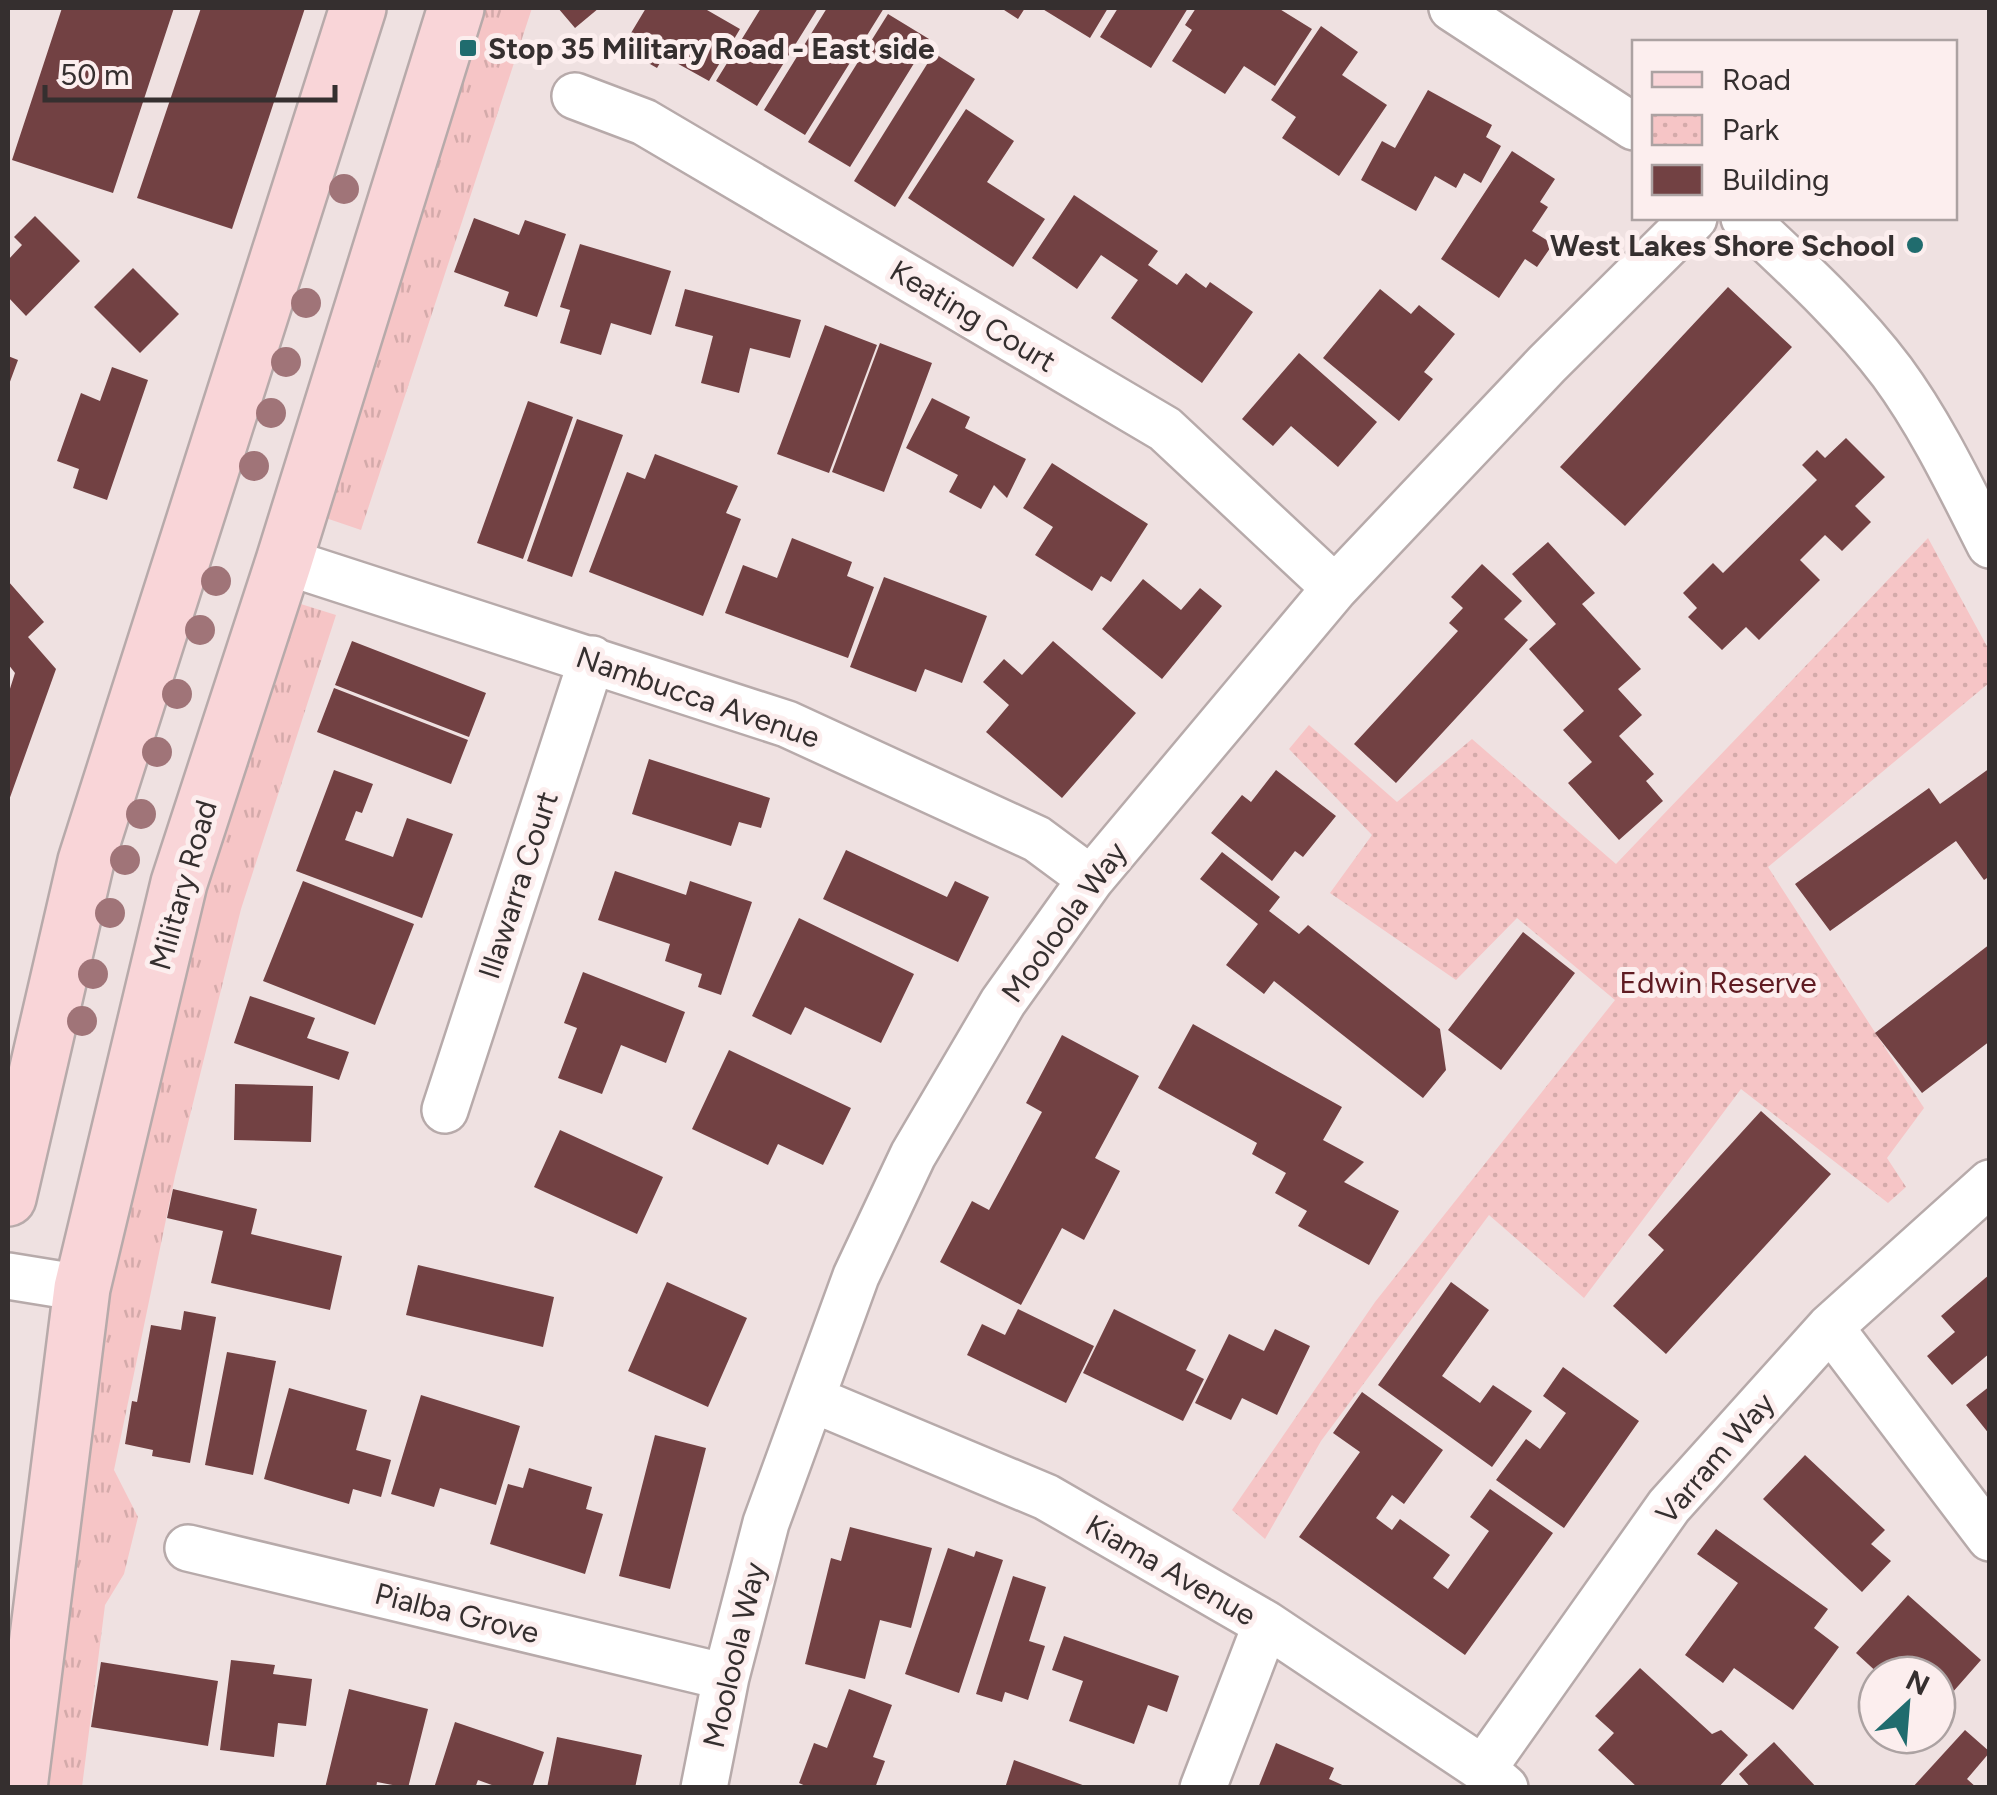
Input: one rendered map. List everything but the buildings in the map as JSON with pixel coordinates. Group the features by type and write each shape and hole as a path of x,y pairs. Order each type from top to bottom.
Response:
{"main road":[{"path":"8,1198 86,861 358,8"},
{"name":"Military Road","path":"20,1788 82,1288 179,883 284,562 456,8"}],"street":[{"path":"1452,8 1632,126"},
{"name":"Keating Court","path":"574,96 644,122 1164,429 1334,588"},
{"name":"Mooloola Way","path":"704,1788 726,1677 766,1523 856,1276 913,1155 1003,1002 1091,879 1334,588 1547,364 1692,220"},
{"path":"1746,220 1832,302 1892,373 1945,457 1990,545"},
{"name":"Nambucca Avenue","path":"284,562 787,724 1037,839 1091,879"},
{"name":"Illawarra Court","path":"445,1110 592,659"},
{"name":"Varram Way","path":"1494,1778 1669,1506 1830,1327 1990,1184"},
{"path":"8,1276 82,1288"},
{"path":"1830,1327 1990,1538"},
{"name":"Kiama Avenue","path":"812,1398 1046,1497 1266,1624 1494,1778"},
{"name":"Pialba Grove","path":"188,1548 726,1677"},
{"path":"1203,1788 1266,1624"}],"green space":[{"path":"485,8 532,8 361,530 317,515"},
{"name":"Edwin Reserve","path":"1928,538 1989,650 1989,683 1768,867 1924,1108 1887,1158 1906,1187 1888,1203 1741,1089 1584,1298 1489,1215 1321,1441 1265,1539 1232,1510 1375,1302 1615,1000 1517,918 1456,980 1330,893 1372,835 1289,749 1309,725 1397,802 1472,739 1616,864"},
{"path":"288,600 336,615 241,909 175,1176 114,1470 138,1517 124,1574 105,1605 82,1787 42,1788 105,1238"}],"place":[{"name":"Stop 35 Military Road - East side","path":"468,48"},
{"name":"West Lakes Shore School","path":"1915,245"}]}
